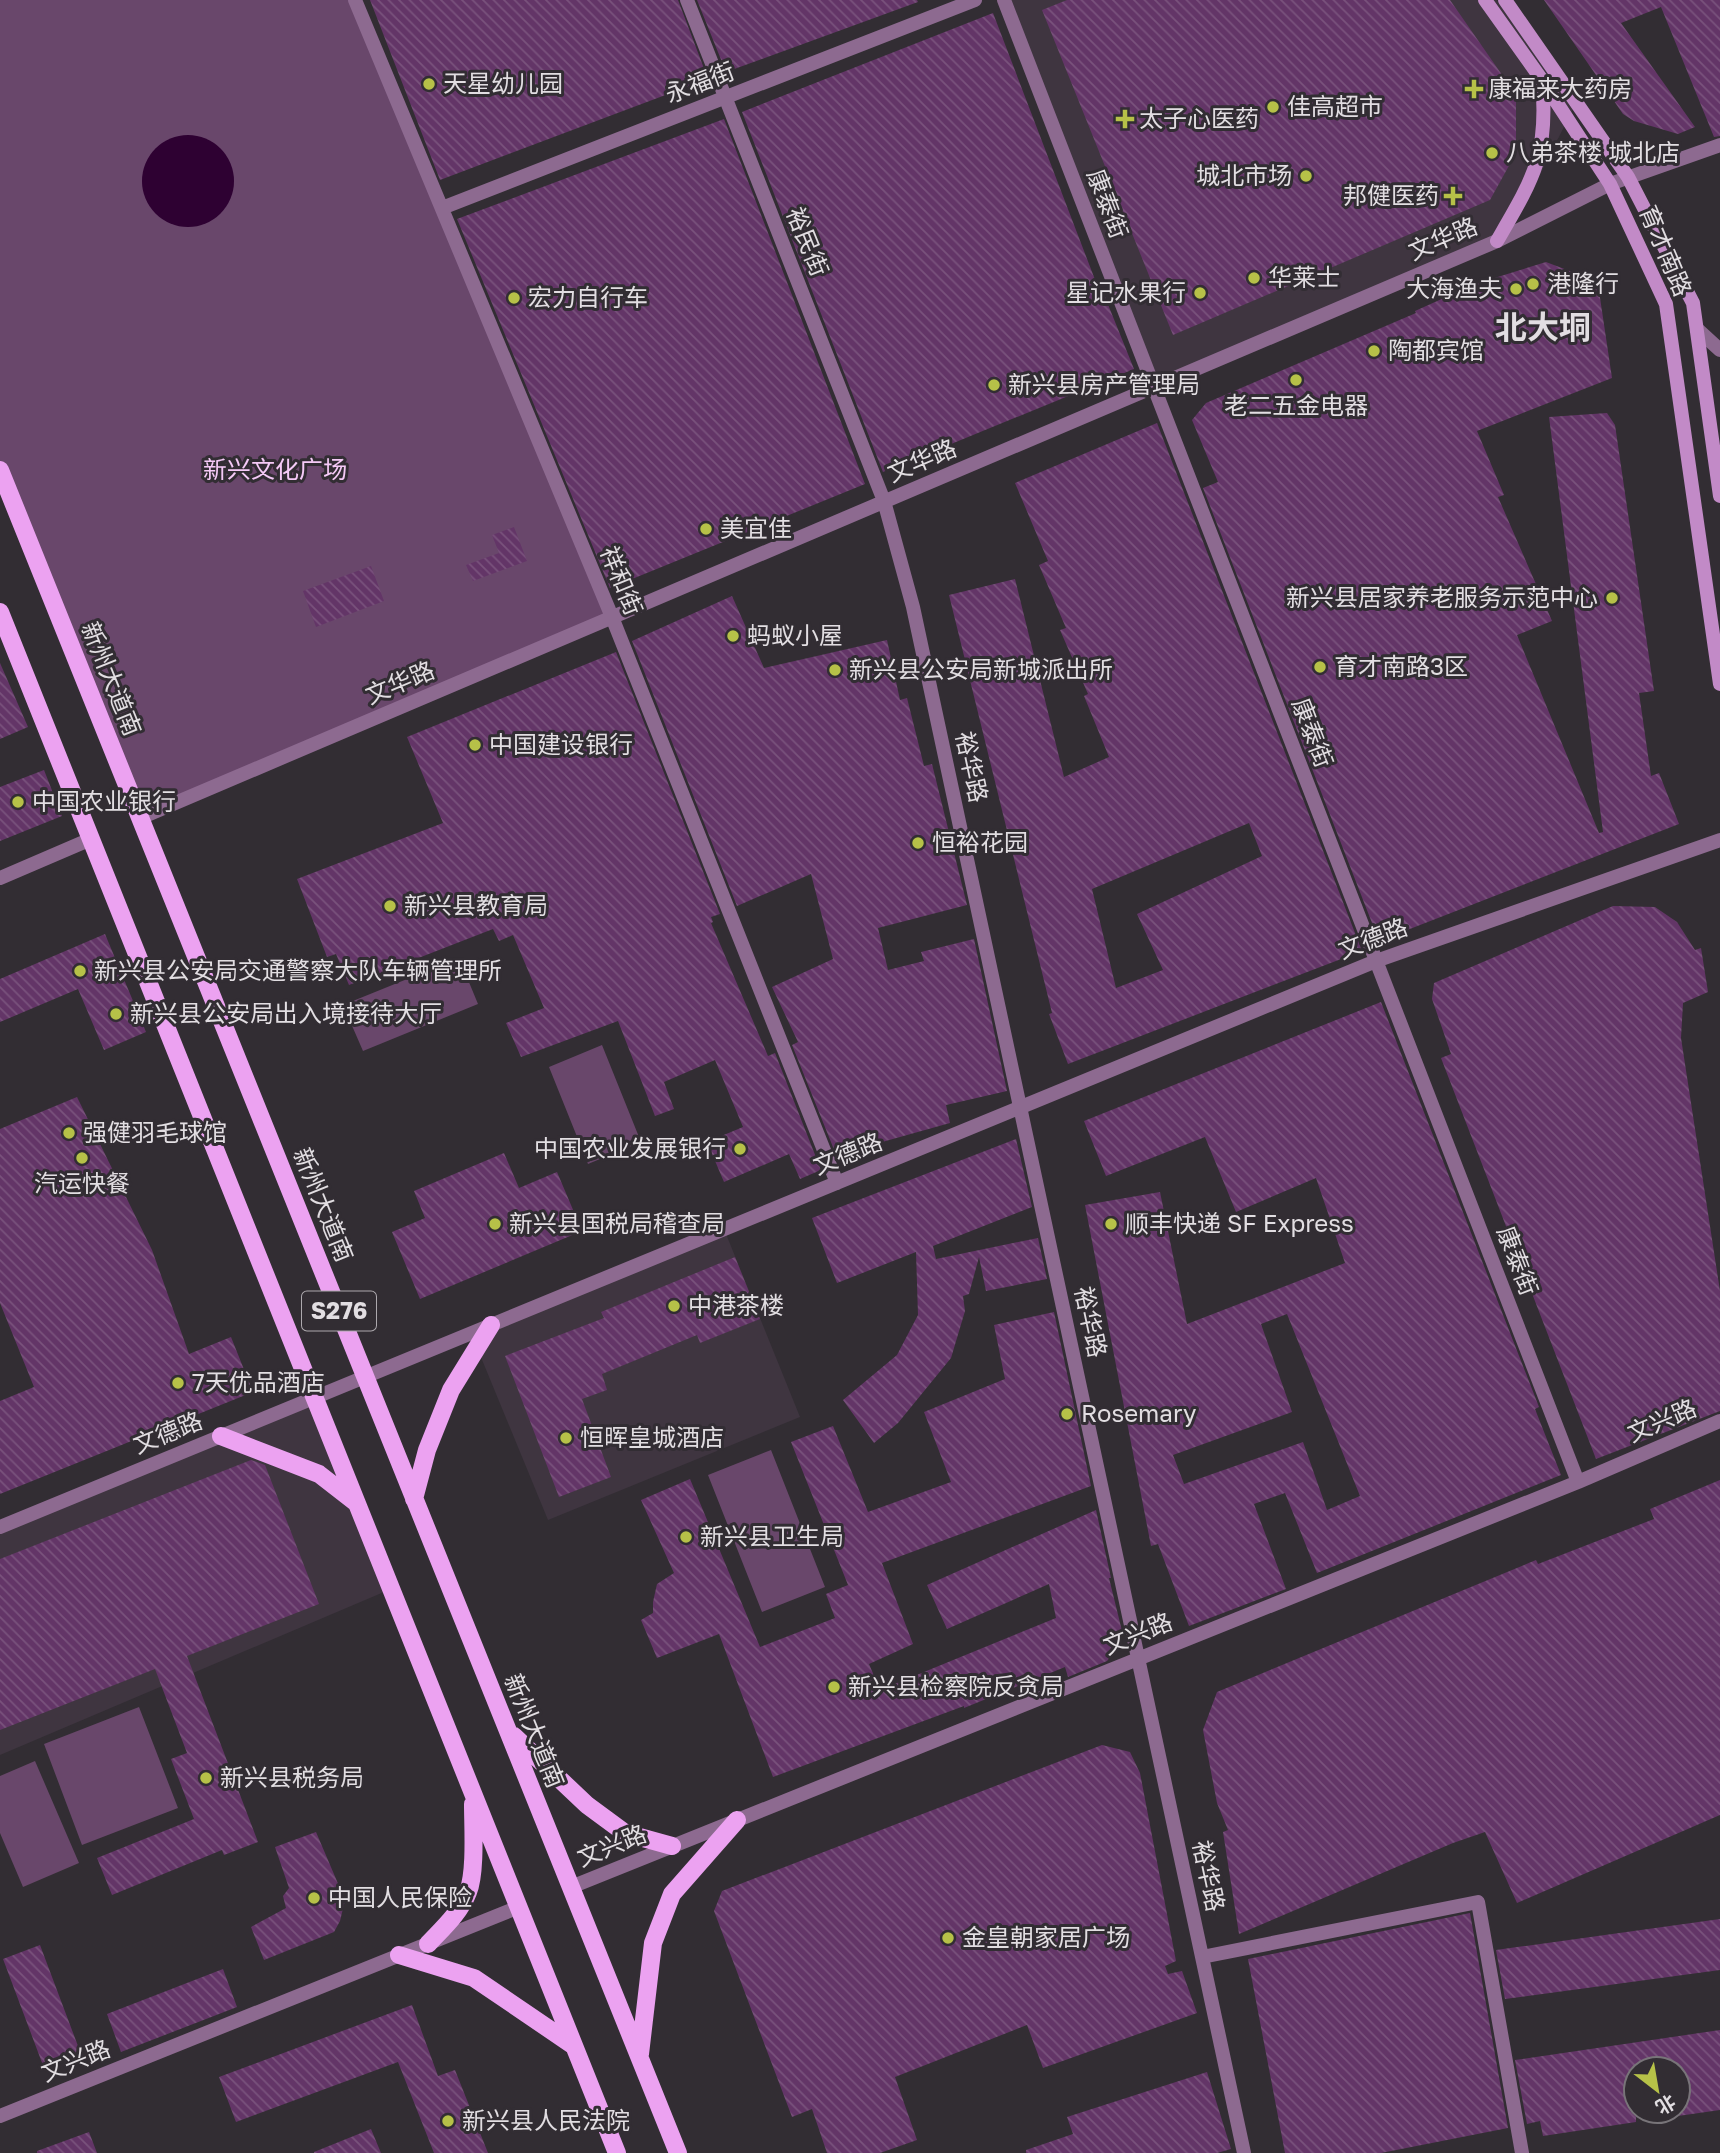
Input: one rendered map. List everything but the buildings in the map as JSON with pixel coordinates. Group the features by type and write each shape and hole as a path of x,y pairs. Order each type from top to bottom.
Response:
{"main road":[{"name":"新州大道南","path":"0,470 678,2153"},
{"name":"S276","path":"0,612 617,2153"},
{"path":"414,1499 427,1450 450,1390 491,1325"},
{"path":"221,1436 319,1474 358,1505"},
{"path":"508,1730 587,1805 625,1833 671,1846"},
{"path":"428,1944 456,1914 469,1890 473,1794"},
{"path":"640,2058 653,1943 672,1894 737,1819"},
{"path":"399,1955 474,1978 575,2047"}],"street":[{"name":"祥和街","path":"355,0 612,617 837,1183"},
{"name":"裕民街","path":"687,0 884,501"},
{"name":"永福街","path":"442,208 975,0"},
{"name":"康泰街","path":"1003,0 1578,1482"},
{"name":"育才南路","path":"1485,0 1542,79 1611,184 1666,304 1720,684"},
{"name":"育才南路","path":"1505,0 1629,177 1693,303 1720,496"},
{"path":"1497,241 1533,176 1542,146 1545,115 1542,79"},
{"name":"文华路","path":"140,818 1497,241 1611,184 1720,145"},
{"path":"1697,329 1720,350"},
{"name":"裕华路","path":"884,501 913,607 1244,2153"},
{"path":"0,878 91,839"},
{"name":"文德路","path":"0,1527 1376,961 1720,840"},
{"name":"文兴路","path":"571,1887 1578,1482 1720,1421"},
{"path":"1202,1957 1478,1902 1522,2153"},
{"name":"文兴路","path":"0,2116 519,1907"}],"shaded area":[{"name":"城北市场","path":"1004,0 1497,0 1573,109 1509,236 1154,387"},
{"path":"188,135 206,139 220,149 230,163 234,181 230,199 220,213 206,223 188,227 170,223 156,213 146,199 142,181 146,163 156,149 170,139"},
{"path":"724,1229 800,1417 548,1520 471,1333"},
{"path":"315,1398 391,1589 0,1755 0,1527"}],"green space":[{"name":"新兴文化广场","path":"0,0 355,0 612,617 140,818 0,470"},
{"path":"459,958 478,1004 363,1051 343,1005"},
{"path":"602,1045 641,1142 588,1164 549,1067"},
{"path":"771,1450 825,1587 762,1612 708,1475"},
{"path":"139,1707 178,1808 82,1845 44,1744"},
{"path":"35,1761 79,1863 23,1887 0,1833 0,1776"}],"place":[{"name":"天星幼儿园","path":"429,84"},
{"name":"康福来大药房","path":"1474,89"},
{"name":"佳高超市","path":"1273,107"},
{"name":"太子心医药","path":"1125,119"},
{"name":"八弟茶楼 城北店","path":"1492,153"},
{"name":"城北市场","path":"1306,176"},
{"name":"邦健医药","path":"1453,196"},
{"name":"华莱士","path":"1254,278"},
{"name":"港隆行","path":"1533,284"},
{"name":"大海渔夫","path":"1516,289"},
{"name":"星记水果行","path":"1200,293"},
{"name":"宏力自行车","path":"514,298"},
{"name":"陶都宾馆","path":"1374,351"},
{"name":"老二五金电器","path":"1296,380"},
{"name":"新兴县房产管理局","path":"994,385"},
{"name":"美宜佳","path":"706,529"},
{"name":"新兴县居家养老服务示范中心","path":"1612,598"},
{"name":"蚂蚁小屋","path":"733,636"},
{"name":"育才南路3区","path":"1320,667"},
{"name":"新兴县公安局新城派出所","path":"835,670"},
{"name":"中国建设银行","path":"475,745"},
{"name":"中国农业银行","path":"18,802"},
{"name":"恒裕花园","path":"918,843"},
{"name":"新兴县教育局","path":"390,906"},
{"name":"新兴县公安局交通警察大队车辆管理所","path":"80,971"},
{"name":"新兴县公安局出入境接待大厅","path":"116,1014"},
{"name":"强健羽毛球馆","path":"69,1133"},
{"name":"中国农业发展银行","path":"740,1149"},
{"name":"汽运快餐","path":"82,1158"},
{"name":"新兴县国税局稽查局","path":"495,1224"},
{"name":"顺丰快递 SF Express","path":"1111,1224"},
{"name":"中港茶楼","path":"674,1306"},
{"name":"7天优品酒店","path":"178,1383"},
{"name":"Rosemary","path":"1067,1414"},
{"name":"恒晖皇城酒店","path":"566,1438"},
{"name":"新兴县卫生局","path":"686,1537"},
{"name":"新兴县检察院反贪局","path":"834,1687"},
{"name":"新兴县税务局","path":"206,1778"},
{"name":"中国人民保险","path":"314,1898"},
{"name":"金皇朝家居广场","path":"948,1938"},
{"name":"新兴县人民法院","path":"448,2121"}],"district":[{"name":"北大垌","path":"1543,328"}]}
